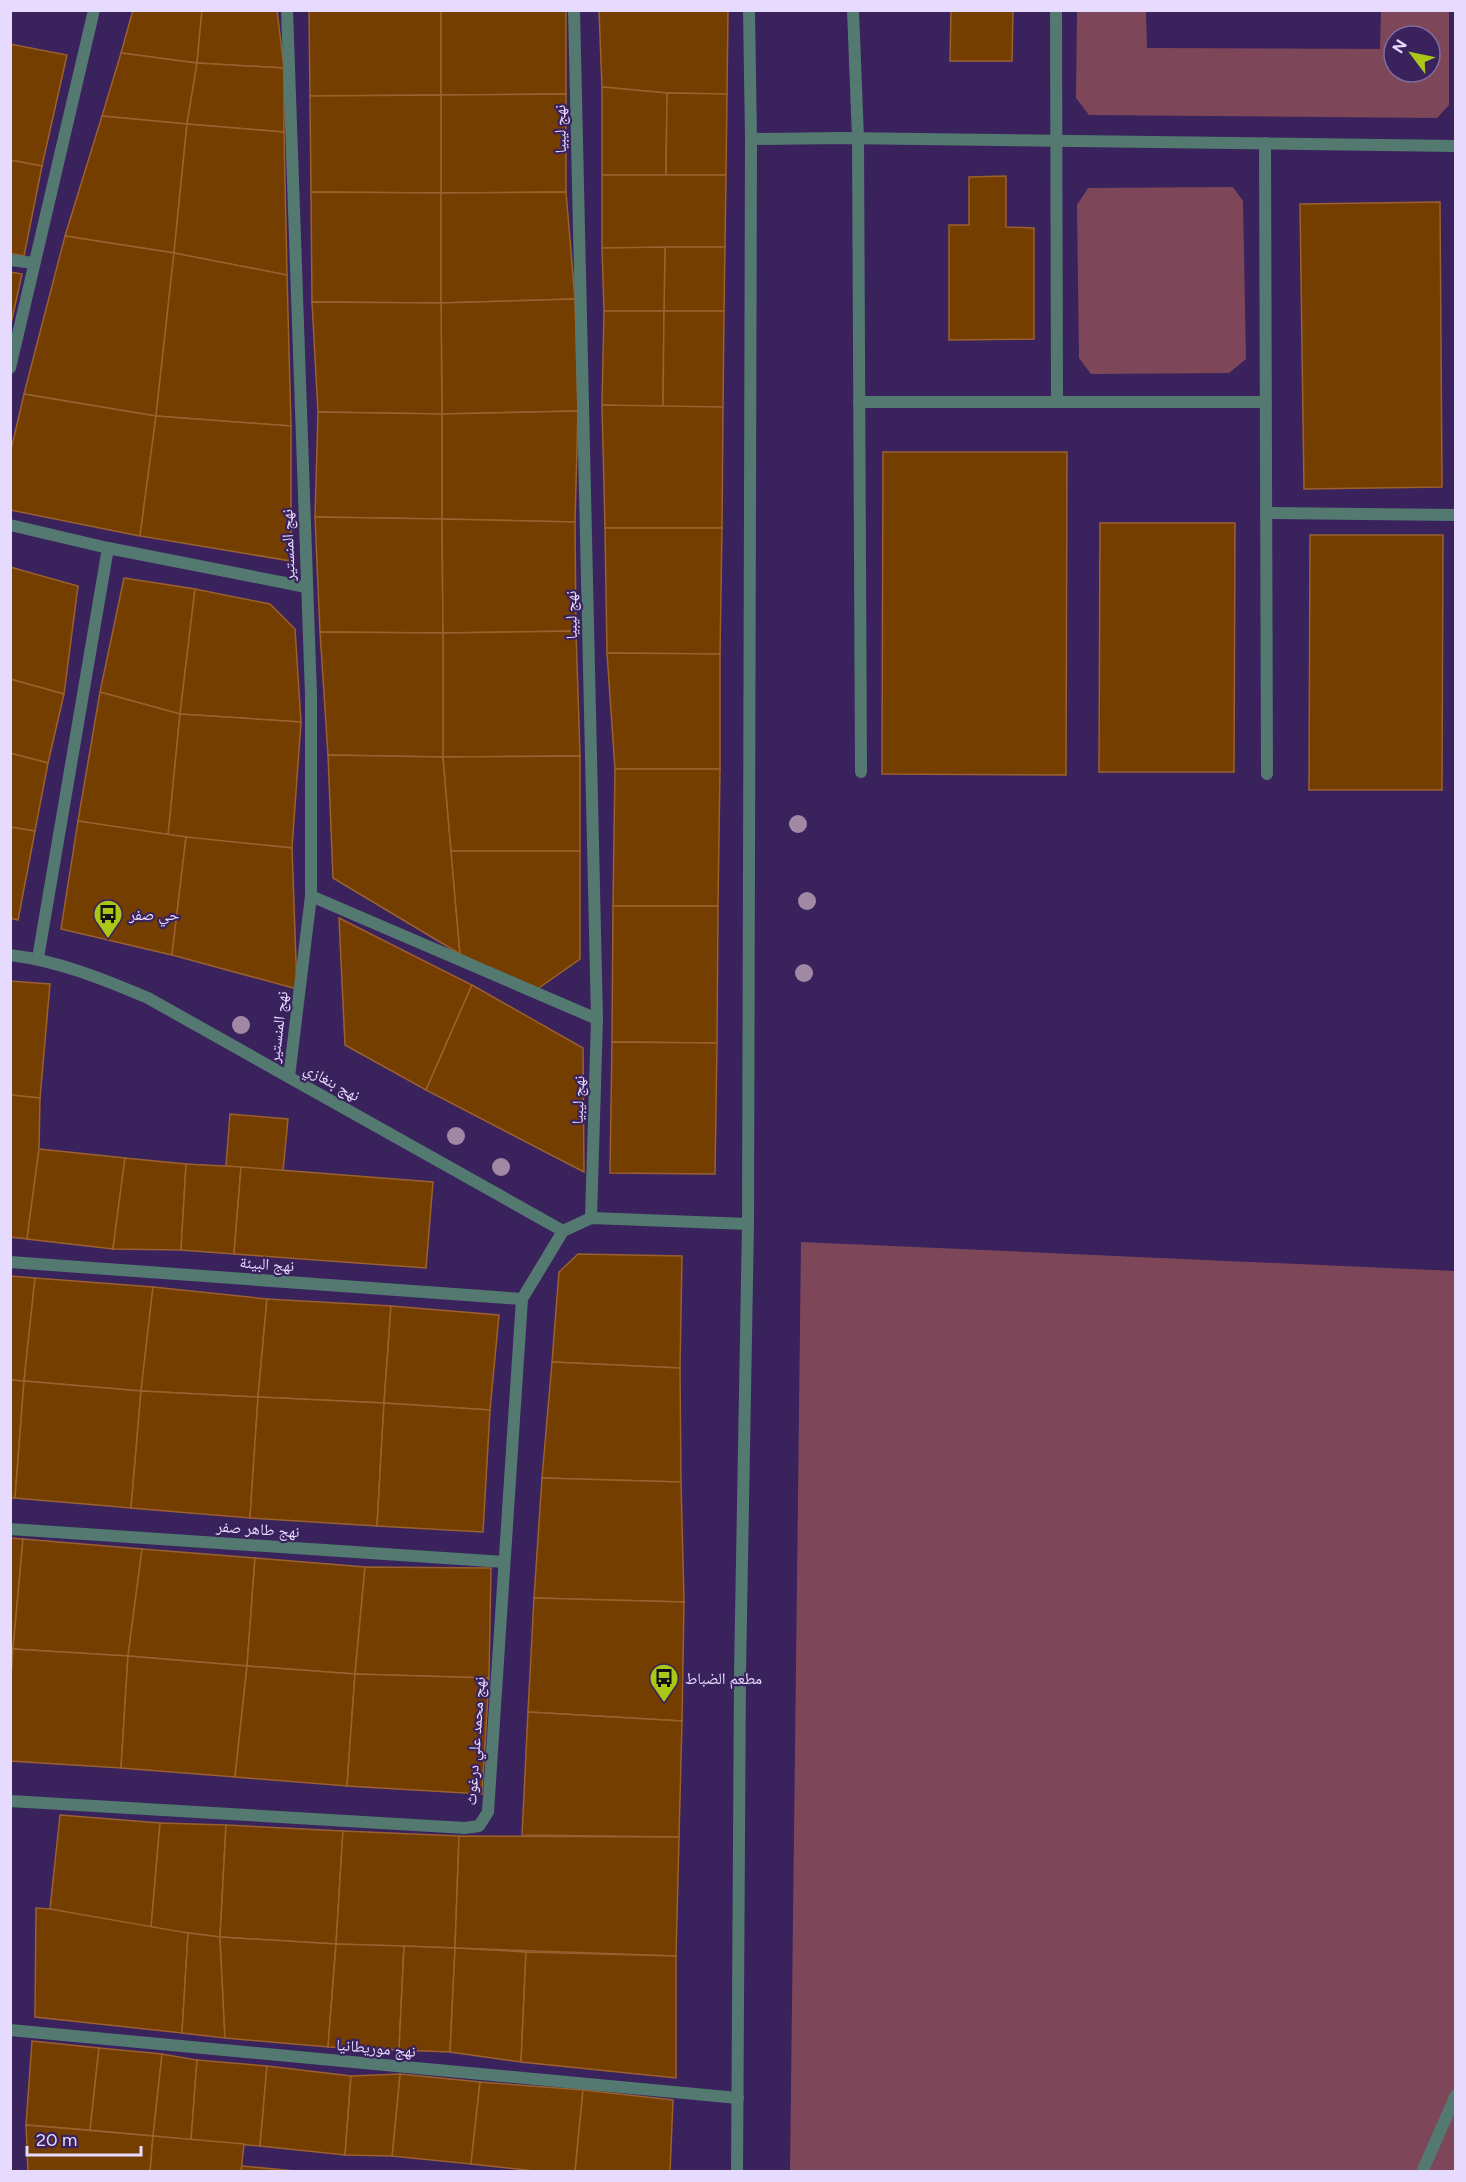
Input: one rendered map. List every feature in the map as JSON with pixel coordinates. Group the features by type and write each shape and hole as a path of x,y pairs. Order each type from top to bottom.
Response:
{"street":[{"path":"10,368 94,10"},
{"name":"نهج المنستير","path":"287,10 311,695 311,896 289,1077"},
{"name":"نهج ليبيا","path":"574,10 597,1020 591,1218"},
{"path":"737,2172 740,1685 748,1224 751,139 748,10"},
{"path":"853,10 858,138 861,772"},
{"path":"1056,10 1056,402"},
{"path":"751,139 858,138 1455,146"},
{"path":"1265,143 1267,774"},
{"path":"10,260 34,263"},
{"path":"860,402 1266,402"},
{"path":"1266,513 1455,515"},
{"path":"10,525 108,548 306,587"},
{"path":"38,958 108,548"},
{"path":"311,896 597,1020"},
{"name":"نهج بنغازي","path":"10,955 38,958 88,973 148,998 563,1231"},
{"path":"563,1231 591,1218 748,1224"},
{"name":"نهج محمد علي درغوث","path":"10,1801 465,1828 479,1826 488,1812 522,1299 563,1231"},
{"name":"نهج البيئة","path":"10,1262 522,1299"},
{"name":"نهج طاهر صفر","path":"10,1529 504,1562"},
{"name":"نهج موريطانيا","path":"10,2030 738,2098"},
{"path":"1422,2172 1455,2095"}],"shaded area":[{"path":"1077,11 1146,11 1147,48 1380,49 1381,11 1449,11 1449,105 1437,118 1089,115 1076,98"},
{"path":"1233,187 1243,201 1246,359 1229,373 1091,374 1079,358 1077,205 1088,188"},
{"path":"801,1242 1455,1271 1455,2171 790,2172"}],"building":[{"path":"133,10 202,10 197,63 121,53"},
{"path":"202,10 277,10 284,68 197,63"},
{"path":"309,10 441,10 441,95 310,96"},
{"path":"441,10 566,10 566,94 441,95"},
{"path":"599,10 728,10 727,94 667,93 602,87"},
{"path":"951,10 1013,10 1012,61 950,61"},
{"path":"10,44 67,55 42,166 10,160"},
{"path":"121,53 197,63 187,124 102,116"},
{"path":"197,63 284,68 284,132 187,124"},
{"path":"602,87 667,93 666,175 602,175"},
{"path":"667,93 727,94 726,175 666,175"},
{"path":"566,94 566,192 441,193 441,95"},
{"path":"441,95 441,193 311,192 310,96"},
{"path":"102,116 187,124 174,253 65,236"},
{"path":"187,124 284,132 287,275 174,253"},
{"path":"10,160 42,166 24,256 10,253"},
{"path":"602,175 726,175 725,247 602,248"},
{"path":"1006,176 1006,227 1034,228 1034,339 949,340 949,225 969,225 969,177"},
{"path":"311,192 441,193 441,303 312,302"},
{"path":"566,192 575,299 441,303 441,193"},
{"path":"1440,202 1442,487 1304,489 1300,204"},
{"path":"65,236 174,253 156,416 24,394"},
{"path":"665,247 725,247 724,311 664,311"},
{"path":"665,247 664,311 604,311 602,248"},
{"path":"174,253 287,275 291,426 156,416"},
{"path":"10,272 22,274 10,328"},
{"path":"575,299 578,411 442,414 441,303"},
{"path":"312,302 441,303 442,414 318,412"},
{"path":"604,311 664,311 663,407 602,405"},
{"path":"664,311 724,311 723,407 663,407"},
{"path":"24,394 156,416 140,536 10,510 10,454"},
{"path":"602,405 723,407 722,528 605,528"},
{"path":"578,411 575,522 442,519 442,414"},
{"path":"318,412 442,414 442,519 315,517"},
{"path":"156,416 291,426 291,561 140,536"},
{"path":"883,452 1067,452 1066,775 882,774"},
{"path":"315,517 442,519 443,633 320,632"},
{"path":"442,519 575,522 576,631 443,633"},
{"path":"1100,523 1235,523 1234,772 1099,772"},
{"path":"605,528 722,528 720,654 607,653"},
{"path":"1310,535 1443,535 1442,790 1309,790"},
{"path":"10,567 78,586 64,694 10,679"},
{"path":"124,578 195,589 180,714 100,692"},
{"path":"195,589 270,604 295,629 301,722 180,714"},
{"path":"576,631 580,756 443,757 443,633"},
{"path":"320,632 443,633 443,757 328,755"},
{"path":"607,653 720,654 720,769 615,769"},
{"path":"10,679 64,694 48,763 10,753"},
{"path":"100,692 180,714 168,836 78,821"},
{"path":"180,714 301,722 292,848 168,836"},
{"path":"10,753 48,763 35,831 10,827"},
{"path":"328,755 443,757 460,954 333,878"},
{"path":"580,756 580,851 451,851 443,757"},
{"path":"615,769 720,769 718,906 613,906"},
{"path":"78,821 186,837 172,955 61,929"},
{"path":"10,827 35,831 18,920 10,918"},
{"path":"186,837 292,848 297,989 172,955"},
{"path":"451,851 580,851 580,959 536,990 460,954"},
{"path":"613,906 718,906 717,1043 612,1042"},
{"path":"339,918 472,985 426,1090 345,1045"},
{"path":"10,981 50,984 40,1098 10,1095"},
{"path":"472,985 583,1048 584,1172 426,1090"},
{"path":"612,1042 717,1043 715,1174 610,1173"},
{"path":"10,1095 40,1098 39,1149 27,1239 10,1237"},
{"path":"230,1114 288,1119 283,1171 226,1166"},
{"path":"39,1149 125,1158 113,1249 27,1239"},
{"path":"125,1158 186,1164 181,1250 113,1249"},
{"path":"186,1164 241,1167 234,1254 181,1250"},
{"path":"241,1167 433,1182 426,1268 234,1254"},
{"path":"578,1254 682,1256 680,1368 552,1362 559,1272"},
{"path":"10,1276 35,1278 24,1381 10,1380"},
{"path":"35,1278 153,1287 141,1391 24,1381"},
{"path":"153,1287 267,1299 258,1397 141,1391"},
{"path":"267,1299 391,1306 384,1403 258,1397"},
{"path":"391,1306 499,1315 490,1410 384,1403"},
{"path":"552,1362 680,1368 681,1482 542,1478"},
{"path":"10,1380 24,1381 15,1498 10,1498"},
{"path":"24,1381 141,1391 131,1508 15,1498"},
{"path":"141,1391 258,1397 250,1518 131,1508"},
{"path":"258,1397 384,1403 377,1526 250,1518"},
{"path":"384,1403 490,1410 483,1532 377,1526"},
{"path":"542,1478 681,1482 684,1602 534,1598"},
{"path":"10,1538 23,1539 13,1649 10,1649"},
{"path":"23,1539 142,1549 128,1656 13,1649"},
{"path":"142,1549 255,1558 247,1666 128,1656"},
{"path":"255,1558 365,1567 355,1674 247,1666"},
{"path":"365,1567 491,1568 489,1678 355,1674"},
{"path":"534,1598 684,1602 682,1721 528,1712"},
{"path":"10,1649 13,1649 10,1691"},
{"path":"13,1649 128,1656 121,1768 10,1761 10,1691"},
{"path":"128,1656 247,1666 235,1777 121,1768"},
{"path":"247,1666 355,1674 347,1786 235,1777"},
{"path":"355,1674 489,1678 482,1794 347,1786"},
{"path":"528,1712 682,1721 679,1837 522,1835"},
{"path":"60,1815 160,1823 151,1928 50,1909"},
{"path":"160,1823 226,1825 220,1937 151,1928"},
{"path":"226,1825 343,1831 336,1944 220,1937"},
{"path":"343,1831 459,1836 455,1948 336,1944"},
{"path":"459,1836 679,1837 676,1956 455,1948"},
{"path":"36,1908 188,1933 182,2033 35,2017"},
{"path":"188,1933 220,1937 225,2038 182,2033"},
{"path":"220,1937 336,1944 328,2047 225,2038"},
{"path":"336,1944 404,1946 399,2050 328,2047"},
{"path":"404,1946 455,1948 450,2052 399,2050"},
{"path":"455,1948 526,1952 521,2062 450,2052"},
{"path":"526,1952 676,1956 676,2078 521,2062"},
{"path":"32,2041 99,2048 90,2130 26,2125"},
{"path":"99,2048 162,2054 153,2136 90,2130"},
{"path":"162,2054 197,2060 191,2140 153,2136"},
{"path":"197,2060 267,2066 260,2146 191,2140"},
{"path":"267,2066 351,2076 345,2155 260,2146"},
{"path":"400,2074 480,2082 471,2164 392,2156"},
{"path":"400,2074 392,2156 345,2155 351,2076"},
{"path":"480,2082 583,2090 575,2172 543,2172 471,2164"},
{"path":"583,2090 673,2100 670,2172 575,2172"},
{"path":"26,2125 153,2136 150,2172 28,2172"},
{"path":"153,2136 244,2144 241,2172 150,2172"},
{"path":"242,2166 306,2172 241,2172"}],"place":[{"name":"حي صفر","path":"108,940"},
{"name":"مطعم الضباط","path":"664,1704"}]}
